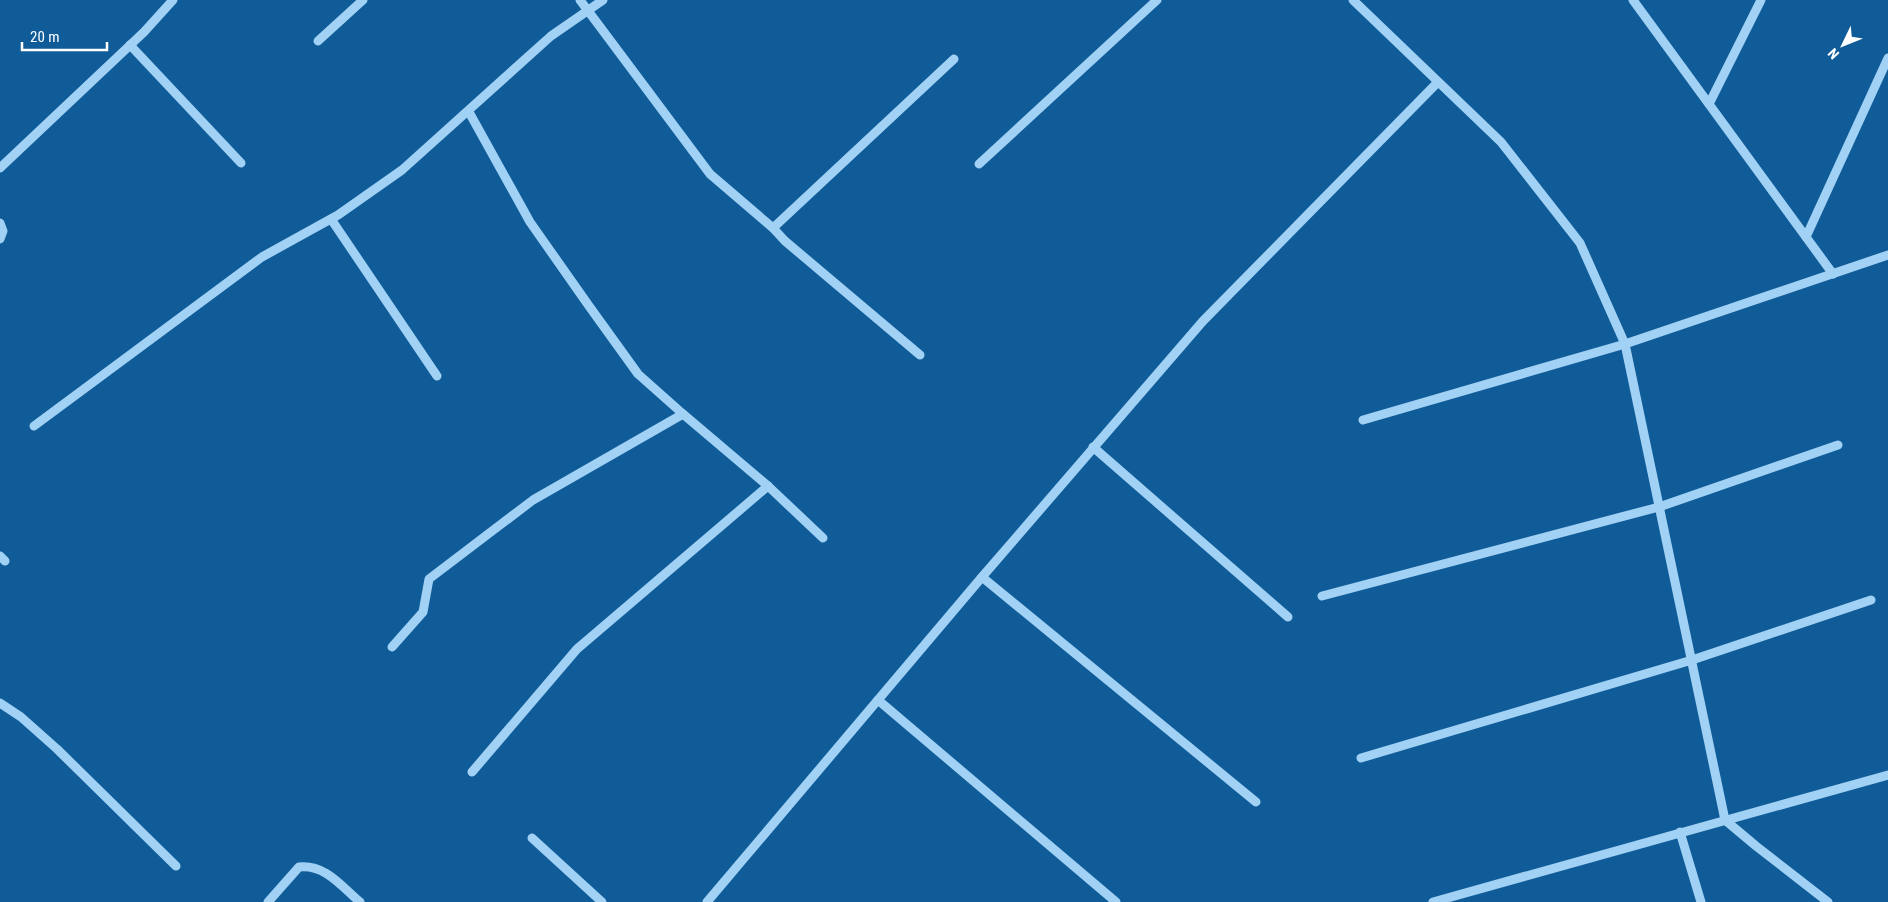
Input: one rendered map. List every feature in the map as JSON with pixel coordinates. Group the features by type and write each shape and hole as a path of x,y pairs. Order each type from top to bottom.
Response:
{"street":[{"path":"0,168 130,45 173,0"},
{"path":"318,41 362,0"},
{"path":"580,0 710,174 773,228 785,241 920,355"},
{"path":"34,426 262,257 332,219 402,170 469,112 551,36 603,0"},
{"path":"979,164 1158,0"},
{"path":"1353,0 1501,142 1580,243 1625,344 1726,820 1828,902"},
{"path":"1633,0 1833,274"},
{"path":"1709,104 1761,0"},
{"path":"130,45 240,163"},
{"path":"1806,237 1888,58"},
{"path":"773,228 954,59"},
{"path":"707,902 982,577 1203,321 1438,82"},
{"path":"469,112 530,222 638,374 768,486 823,538"},
{"path":"332,219 437,376"},
{"path":"0,223 3,231 0,239"},
{"path":"1363,420 1625,344 1888,256"},
{"path":"392,647 423,612 429,579 534,500 683,414"},
{"path":"1322,596 1659,507 1838,445"},
{"path":"1093,448 1288,617"},
{"path":"472,772 577,649 768,486"},
{"path":"982,577 1256,802"},
{"path":"1361,758 1692,660 1871,600"},
{"path":"878,700 1116,902"},
{"path":"0,703 21,717 57,749 176,866"},
{"path":"1433,902 1888,775"},
{"path":"1680,832 1701,902"},
{"path":"532,838 602,902"},
{"path":"268,902 299,867 309,866 322,869 360,902"}]}
